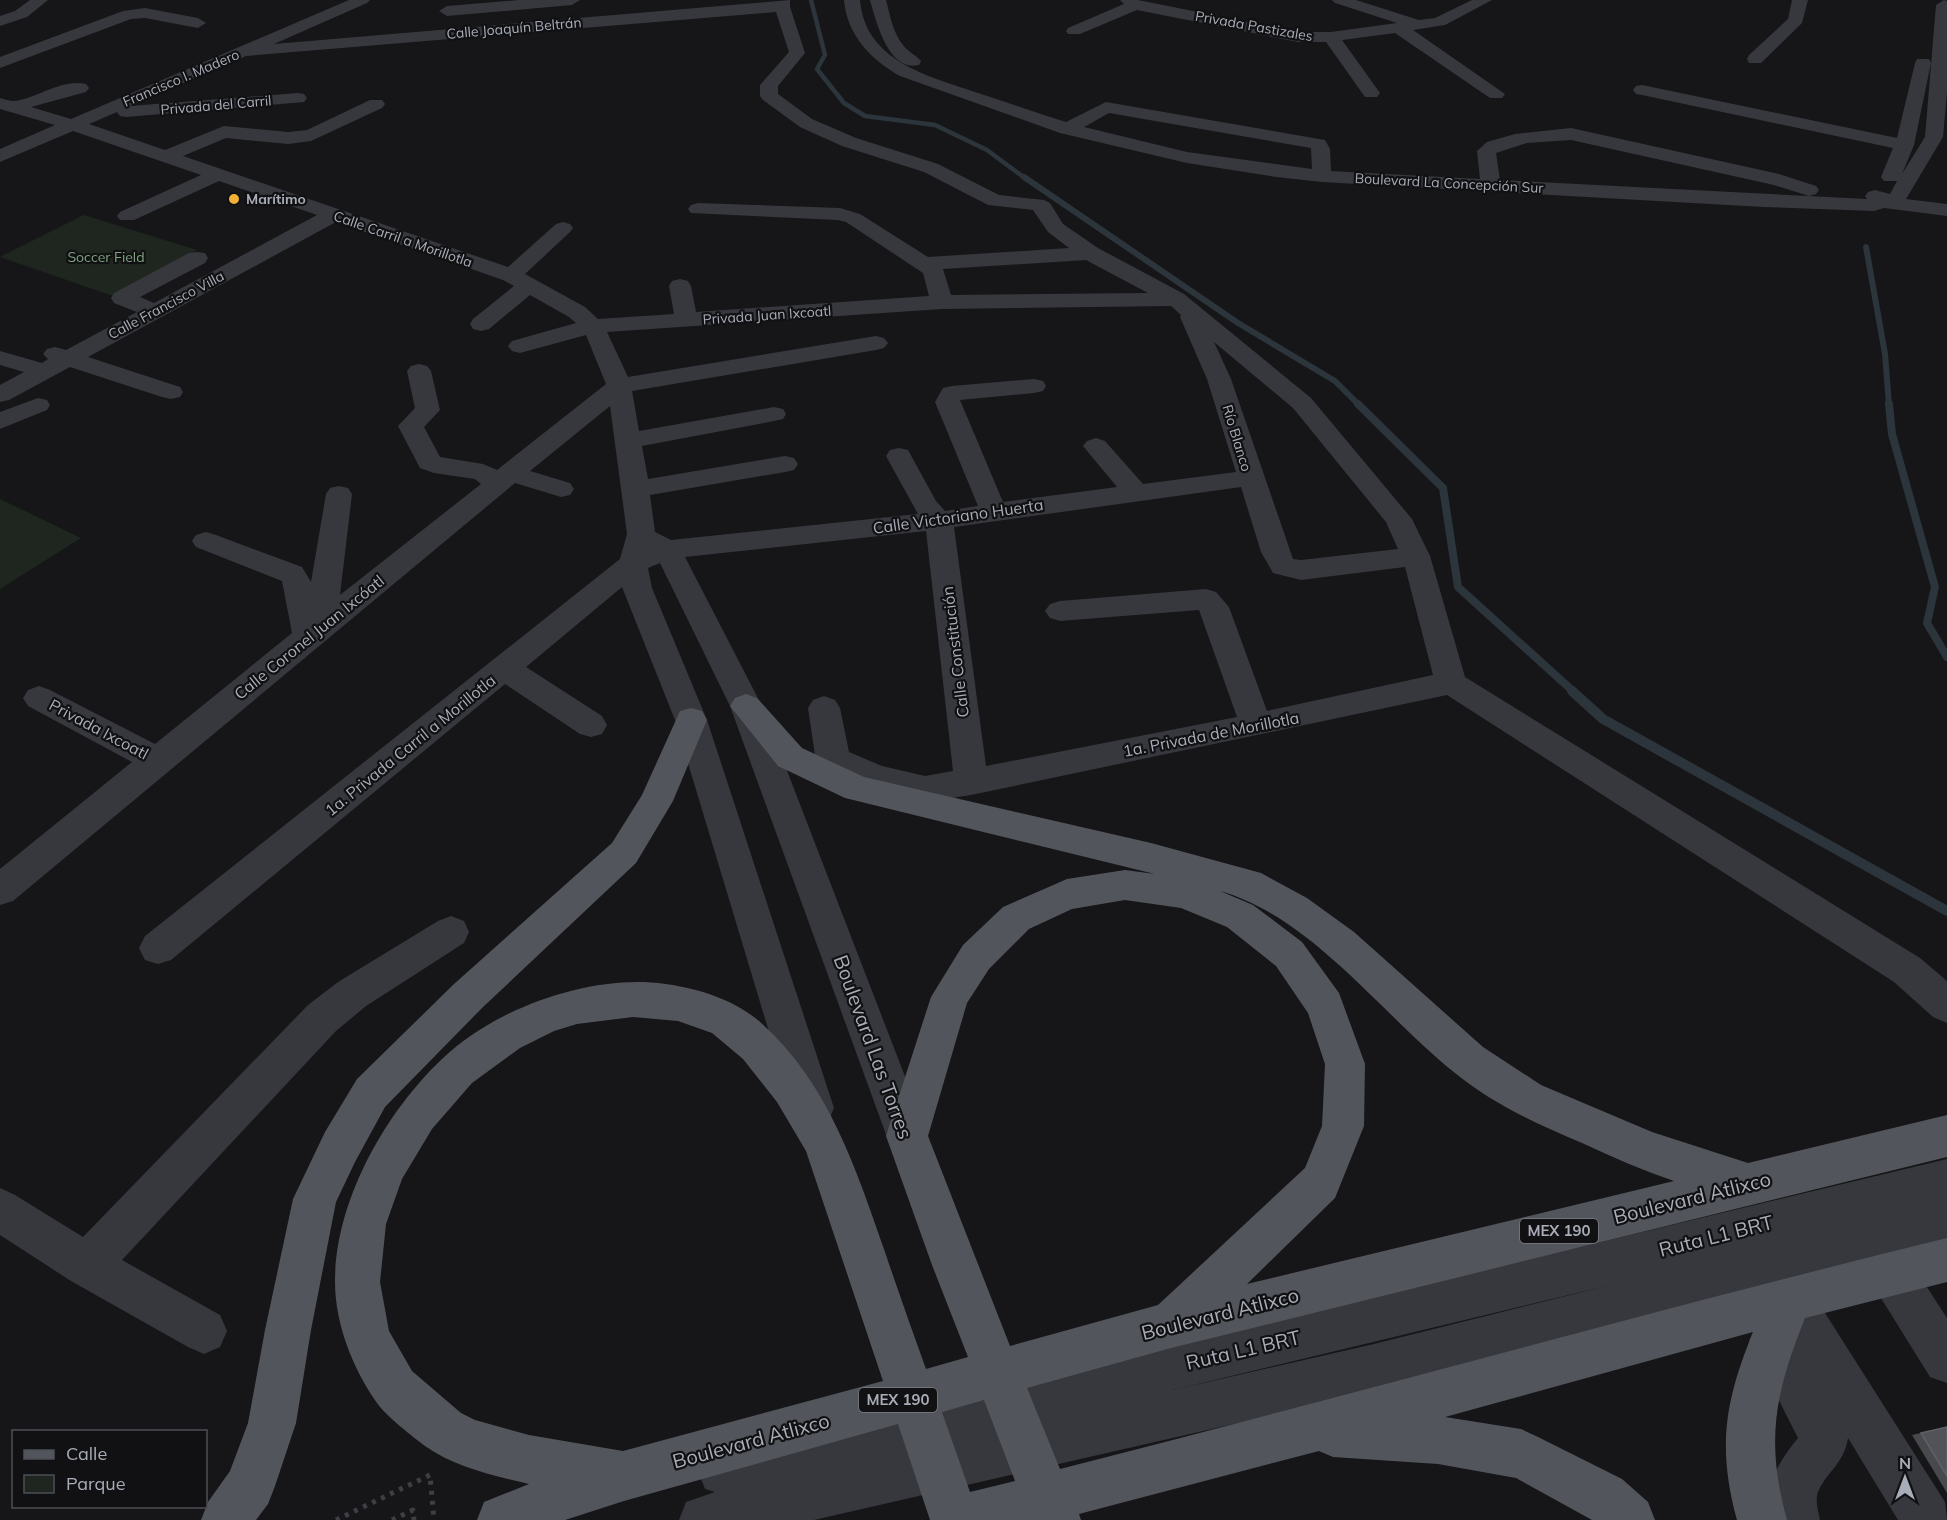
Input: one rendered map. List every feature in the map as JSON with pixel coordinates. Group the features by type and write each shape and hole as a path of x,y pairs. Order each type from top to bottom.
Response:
{"main road":[{"path":"746,706 790,758 857,789 1151,858 1248,884 1294,909 1341,944 1469,1060 1527,1099 1650,1152 1748,1185"},
{"path":"226,1520 250,1486 272,1423 288,1330 315,1199 371,1093 468,996 624,853 656,801 691,720"},
{"path":"907,1136 950,997 976,957 1016,918 1067,894 1125,885 1184,893 1240,916 1289,954 1325,1005 1345,1064 1343,1126 1320,1183 1171,1325"},
{"path":"624,1476 507,1453 472,1443 444,1430 413,1406 385,1377 365,1336 356,1287 364,1226 381,1174 405,1130 446,1082 503,1036 534,1020 599,1000 632,998 663,1000 693,1007 720,1018 745,1034 785,1079 825,1144 955,1520"},
{"name":"Boulevard Las Torres","path":"907,1136 954,1265 1056,1520"},
{"name":"Boulevard Atlixco","path":"502,1520 553,1499 624,1476 1171,1325 1947,1136"},
{"path":"960,1520 1301,1432 1790,1299 1947,1260"},
{"path":"1762,1520 1750,1465 1750,1419 1772,1341 1790,1299"},
{"path":"1301,1432 1377,1434 1428,1439 1521,1454 1604,1497 1630,1520"}],"street":[{"name":"Francisco I. Madero","path":"0,156 362,0"},
{"path":"426,13 572,0"},
{"name":"Boulevard La Concepción Sur","path":"856,0 857,24 865,40 887,62 919,78 1170,156 1264,171 1321,169 1823,195 1868,193"},
{"name":"Boulevard La Concepción Sur","path":"878,0 883,24 904,57 1071,126"},
{"path":"1340,0 1418,25"},
{"name":"Privada Pastizales","path":"1131,2 1298,37 1331,37 1439,22 1484,0"},
{"path":"1755,59 1796,20 1800,0"},
{"path":"1,5 38,2"},
{"path":"0,21 21,14 38,2"},
{"path":"1074,31 1131,2"},
{"path":"782,3 797,51 767,89 769,96 806,123 849,142 932,168 995,201 1037,204 1042,207 1055,228 1090,253 1182,305 1302,402 1398,519 1416,556 1451,683 1906,970 1947,1005"},
{"name":"Calle Joaquín Beltrán","path":"246,51 782,3"},
{"path":"1886,203 1897,198 1940,137 1939,4"},
{"path":"0,63 129,14 145,13 198,23"},
{"path":"308,24 355,20"},
{"path":"1399,28 1496,94"},
{"path":"1331,37 1371,93"},
{"path":"1868,193 1888,182 1939,53"},
{"path":"4,105 80,88"},
{"path":"1642,90 1906,140 1940,137"},
{"path":"4,105 24,92"},
{"name":"Privada del Carril","path":"98,114 298,98"},
{"path":"165,157 224,132 288,138 310,135 376,104"},
{"name":"Calle Carril a Morillotla","path":"4,105 73,125 520,280 577,312 592,326 602,340 619,386 627,441 652,562"},
{"path":"1071,126 1106,107 1307,141 1318,144 1321,149 1321,169"},
{"path":"1490,178 1486,151 1494,144 1550,134 1571,134 1779,180 1823,195"},
{"path":"127,216 216,174"},
{"name":"Boulevard La Concepción Sur","path":"1490,178 1764,201 1874,205 1886,203"},
{"path":"1868,193 1886,203 1947,210"},
{"path":"698,209 840,214 853,218 933,270 942,302"},
{"name":"Calle Francisco Villa","path":"0,395 333,215"},
{"path":"480,324 563,228"},
{"path":"926,264 1090,253"},
{"path":"156,311 123,298 197,258"},
{"path":"680,286 687,321"},
{"name":"Privada Juan Ixcoatl","path":"520,346 592,326 942,302 1182,305"},
{"name":"Río Blanco","path":"1182,305 1219,379 1275,552 1283,566 1301,570 1416,556"},
{"path":"78,329 45,348 68,358 171,392"},
{"path":"619,386 876,343"},
{"path":"0,358 45,371"},
{"path":"419,371 428,410 411,426 429,462 434,465 483,472 561,489"},
{"path":"1219,379 1270,376"},
{"name":"Calle Coronel Juan Ixcóatl","path":"0,890 337,613 619,386"},
{"path":"994,512 947,402 948,397 952,393 1035,386"},
{"path":"0,421 38,405"},
{"path":"627,441 774,414"},
{"path":"1096,446 1136,492"},
{"path":"899,456 925,505 939,521"},
{"path":"636,489 785,464"},
{"name":"Calle Victoriano Huerta","path":"652,562 1136,492 1250,478"},
{"path":"337,613 326,599 325,587 339,494"},
{"name":"Calle Constitución","path":"939,521 970,782"},
{"path":"206,541 292,574 296,578 308,638"},
{"path":"652,562 691,720 825,1144"},
{"name":"1a. Privada Carril a Morillotla","path":"158,948 505,668 652,562"},
{"name":"Boulevard Las Torres","path":"652,562 746,706 907,1136"},
{"path":"1060,612 1206,599 1214,607 1256,725"},
{"path":"505,668 591,725"},
{"name":"1a. Privada de Morillotla","path":"824,708 831,755 837,761 876,778 925,789 1256,725 1451,683"},
{"name":"Privada Ixcoatl","path":"39,698 158,761"},
{"path":"87,1265 322,1018 352,994 451,932"},
{"name":"Ruta L1 BRT","path":"539,1520 650,1488 1447,1302 1947,1180"},
{"path":"0,1210 87,1265 204,1331"},
{"path":"704,1520 1374,1368 1947,1221"},
{"path":"1892,1274 1947,1360"},
{"path":"1790,1299 1927,1520 1947,1514"},
{"path":"1772,1341 1824,1438 1822,1446 1793,1485 1791,1508 1795,1520"}],"path":[{"path":"336,1520 430,1475 434,1520"},
{"path":"392,1520 413,1510 414,1520"}],"green space":[{"name":"Soccer Field","path":"84,215 197,250 116,297 0,257"},
{"path":"0,499 81,538 0,589"}],"building":[{"path":"1947,1427 1947,1476 1921,1433"}],"waterway":[{"path":"811,0 825,55 817,69 844,103 865,116 935,125 987,150 1026,179"},
{"path":"1024,177 1238,323 1335,381 1358,404"},
{"path":"1866,247 1885,354 1889,405"},
{"path":"1358,404 1443,488 1458,587 1574,692"},
{"path":"1889,404 1892,434 1935,587 1927,623 1947,657"},
{"path":"1572,691 1603,719 1947,911"}],"place":[{"name":"Marítimo","path":"234,199"}]}
